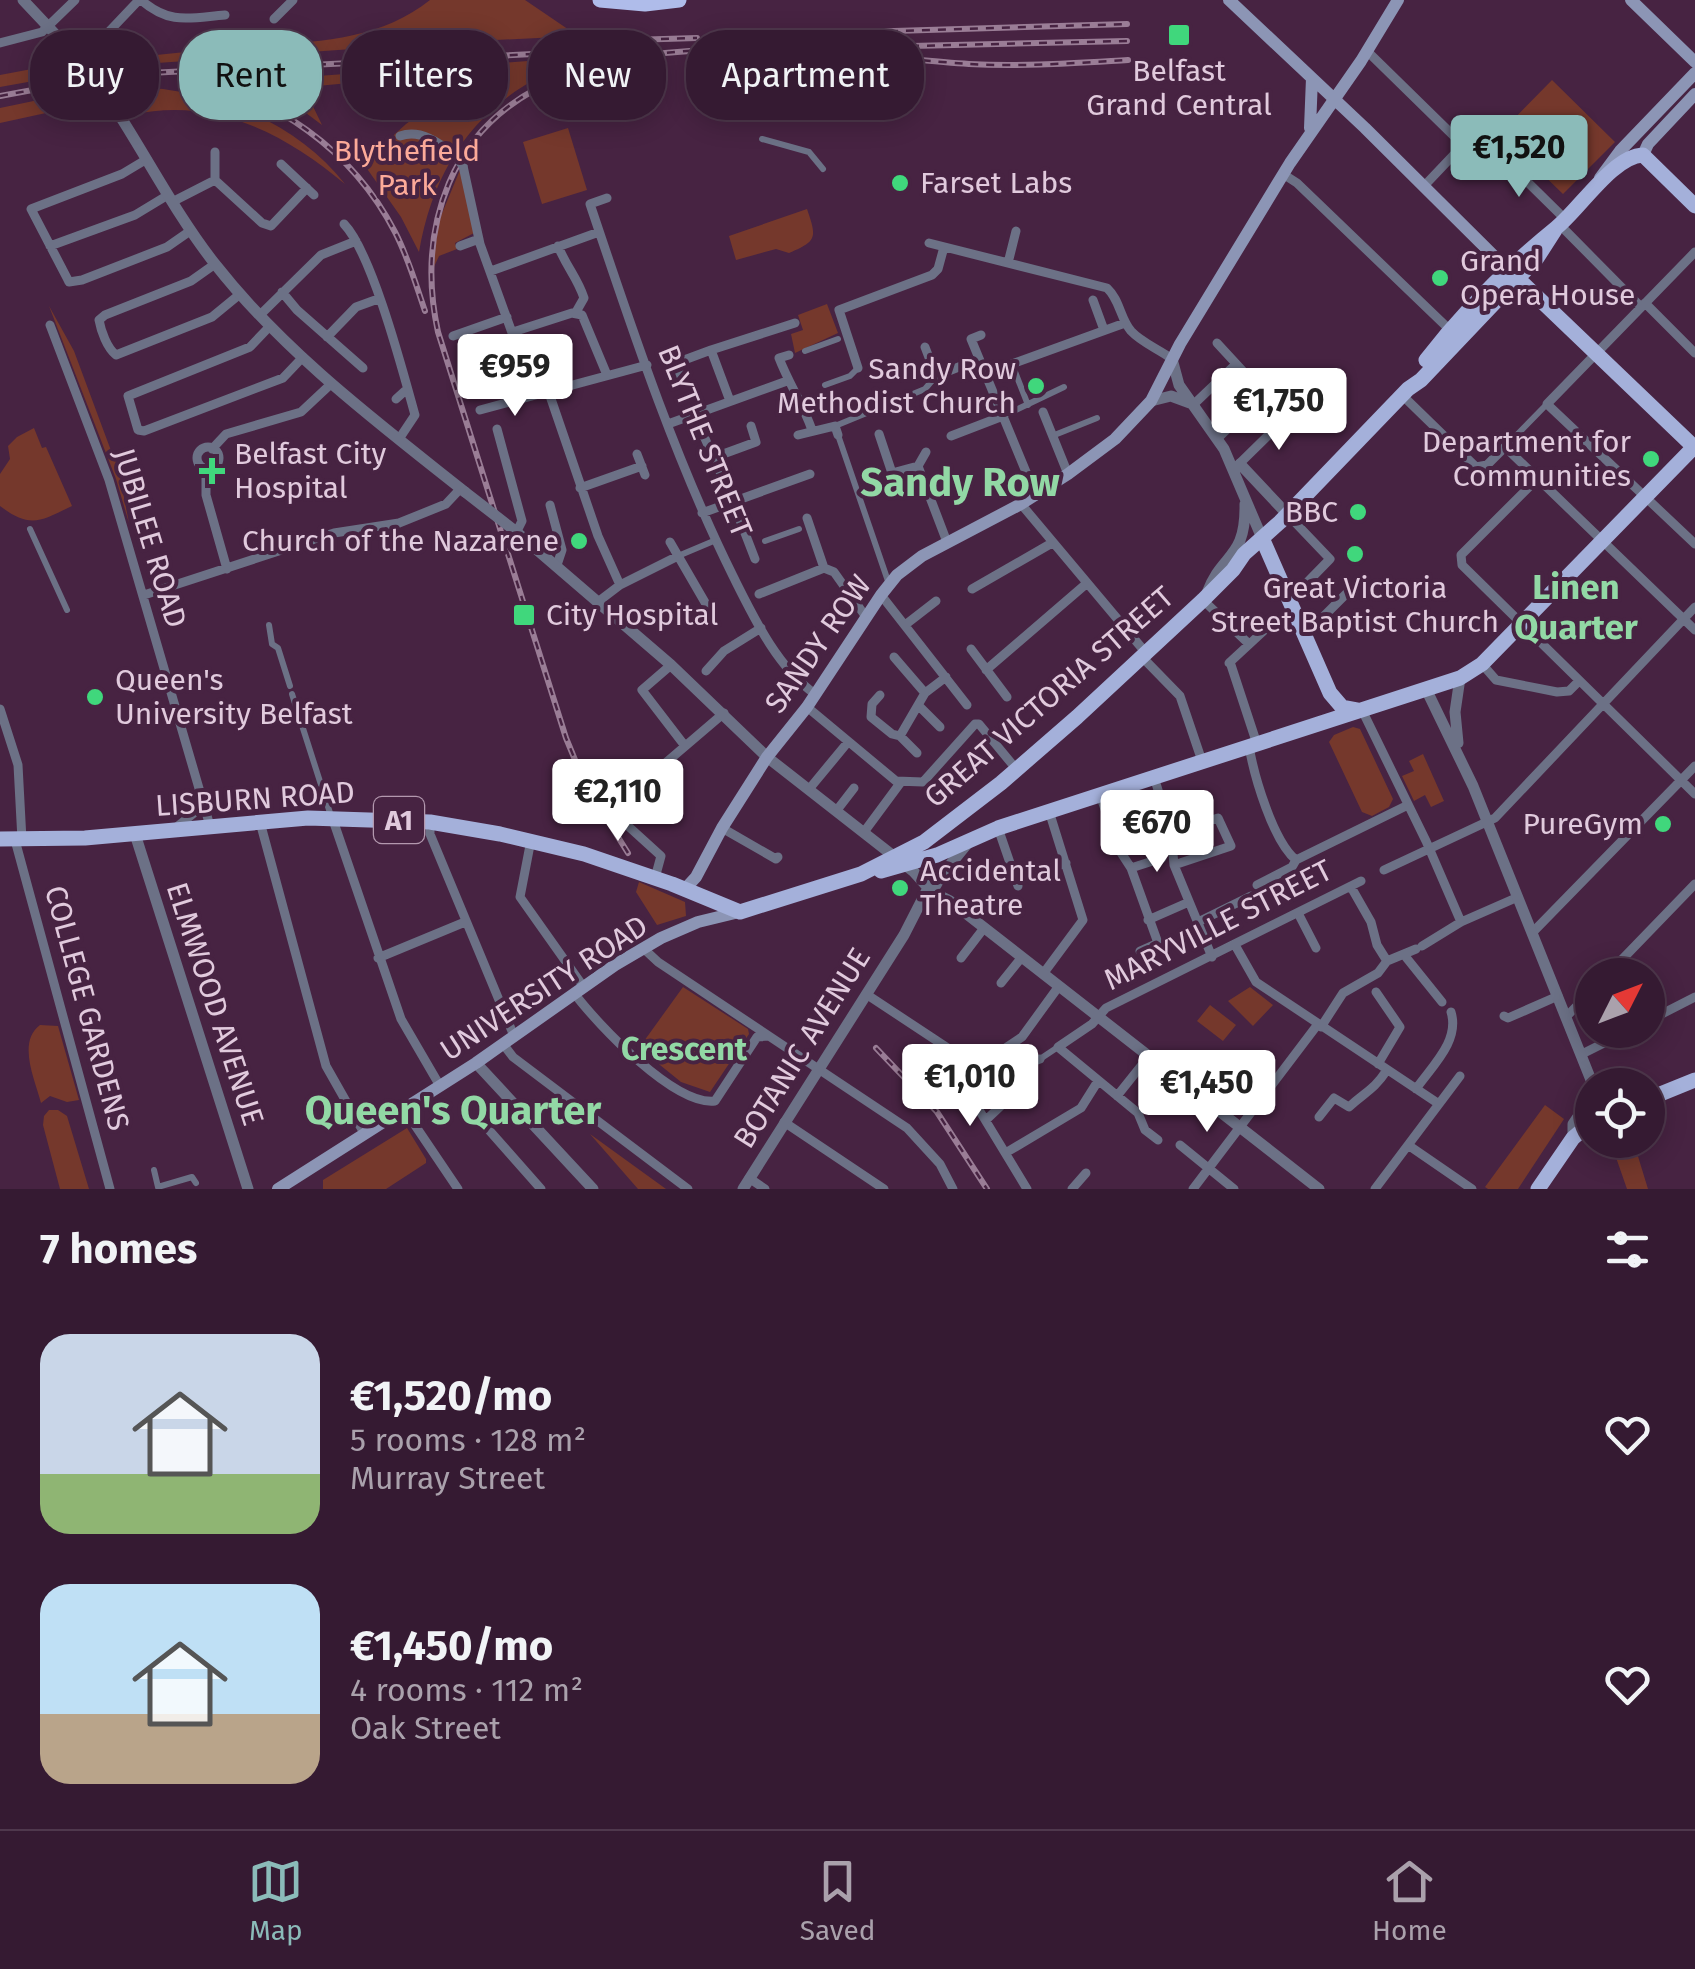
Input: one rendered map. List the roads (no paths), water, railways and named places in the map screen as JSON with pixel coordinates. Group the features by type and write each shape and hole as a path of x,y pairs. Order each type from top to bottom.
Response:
{"highway":[{"path":"600,0 645,4 679,0"}],"main road":[{"path":"924,851 972,839 1048,810 1460,678 1482,664 1694,447 1228,0"},
{"name":"SANDY ROW","path":"689,884 768,758 816,694 885,589 906,567 1036,496 1115,438 1151,401 1284,174 1398,0"},
{"path":"1631,0 1695,62"},
{"path":"1677,46 1695,50"},
{"path":"1597,185 1602,171 1695,73"},
{"path":"1312,78 1350,74"},
{"path":"1309,135 1312,78"},
{"path":"1513,274 1551,241 1560,225 1597,185 1626,161 1644,155 1650,142 1695,94"},
{"path":"1644,155 1695,206"},
{"name":"GREAT VICTORIA STREET","path":"737,912 924,851 1144,655 1233,570 1244,554 1288,514 1405,392 1450,330 1513,274"},
{"name":"GREAT VICTORIA STREET","path":"1405,392 1421,380 1513,274"},
{"path":"1262,538 1330,693 1342,707 1362,710"},
{"path":"1233,570 1256,561 1274,571"},
{"path":"1322,722 1331,710 1330,693"},
{"path":"981,798 984,815 998,828"},
{"name":"LISBURN ROAD","path":"12,840 332,818 430,822 531,840 655,878 689,884 737,912"},
{"name":"UNIVERSITY ROAD","path":"278,1189 476,1063 643,948 686,928 700,927 737,912"},
{"path":"1665,1092 1695,1080"},
{"path":"1538,1189 1575,1136"}],"street":[{"path":"24,0 54,30"},
{"path":"0,43 35,35 50,26 75,0"},
{"path":"114,30 140,0 165,17 225,15"},
{"path":"209,0 210,16"},
{"path":"274,20 292,0"},
{"path":"1366,51 1463,145 1424,186"},
{"path":"122,120 214,264 303,358 599,601 768,758 900,861 930,890 949,900 1318,1189"},
{"path":"400,136 412,132 427,137 463,166 479,240 524,366"},
{"path":"762,138 809,152 824,169"},
{"path":"216,152 215,180 266,226 276,224 311,192 280,164"},
{"path":"1499,154 1560,225 1695,353"},
{"path":"147,159 122,174 32,209 66,278 74,282 166,248 190,231"},
{"path":"1284,174 1297,182 1450,330"},
{"path":"50,246 215,180"},
{"path":"491,271 599,232 590,204 607,198"},
{"path":"344,224 356,241 378,299 415,418 399,439"},
{"path":"1008,263 1016,231"},
{"name":"BLYTHE STREET","path":"599,232 702,514 761,628 792,677 816,694"},
{"path":"460,246 479,240"},
{"path":"260,315 325,252 356,241"},
{"path":"929,243 1108,288 1134,334 1172,360 1179,385 1236,467 1330,558 1288,603"},
{"path":"512,332 576,312 584,298 577,278 568,273 558,246"},
{"path":"825,385 850,376 858,368 843,338 840,308 932,275 938,269 944,247"},
{"path":"1405,392 1472,466 1487,466 1695,252"},
{"path":"214,264 191,281 99,320 116,355 212,317 240,294"},
{"path":"282,292 308,326 328,337 338,353 363,368"},
{"path":"328,337 356,307 378,299"},
{"path":"1093,300 1104,330"},
{"path":"576,312 586,319 608,375"},
{"path":"453,336 508,317"},
{"path":"1028,405 1012,364 1125,322"},
{"path":"682,379 676,363 795,323"},
{"name":"JUBILEE ROAD","path":"50,325 110,480 210,826"},
{"path":"270,326 250,347 130,394 127,400 138,430 283,378 303,358"},
{"path":"981,335 971,339 1036,496"},
{"path":"805,351 843,338"},
{"path":"1217,344 1264,394 1221,443"},
{"path":"926,347 936,376"},
{"path":"353,360 363,348"},
{"path":"711,350 730,401"},
{"path":"790,354 779,358 812,430"},
{"path":"798,436 812,430 837,430 925,389 936,376 979,359"},
{"path":"1194,404 1236,364"},
{"path":"480,410 646,365"},
{"path":"668,424 788,381"},
{"path":"226,569 206,494 206,469 218,463 218,453 212,448 226,434 301,412 332,383"},
{"path":"951,436 1064,387"},
{"path":"396,399 407,389"},
{"path":"548,390 580,488 620,585"},
{"path":"1151,401 1177,396 1194,404"},
{"path":"1039,401 1068,474"},
{"path":"1547,404 1695,544"},
{"path":"694,414 720,472"},
{"path":"1236,467 1290,414"},
{"path":"1052,436 1097,418"},
{"path":"715,456 756,442 750,426"},
{"path":"497,429 522,521 515,532"},
{"path":"837,430 885,589 906,625 967,705"},
{"path":"878,434 892,473 918,466 926,452"},
{"path":"1505,447 1695,630"},
{"path":"580,488 643,470 637,454"},
{"path":"918,466 947,542"},
{"path":"1236,467 1245,502 1262,538"},
{"path":"702,514 797,484 810,474"},
{"path":"1537,479 1460,559 1462,565 1695,794"},
{"path":"144,595 334,532 399,523 446,504 463,490"},
{"path":"733,502 755,559"},
{"path":"1245,502 1240,546 1212,579 1204,598 1249,644"},
{"path":"1021,504 1180,696 1202,762"},
{"path":"550,506 562,550 557,565"},
{"path":"750,547 805,524 824,568"},
{"path":"30,528 67,610"},
{"path":"599,601 620,585 716,540"},
{"path":"670,542 710,611"},
{"path":"972,590 1052,542"},
{"path":"758,594 824,568 834,572 866,616"},
{"path":"1303,636 1358,582"},
{"path":"986,670 1086,584"},
{"path":"906,625 936,601"},
{"path":"1384,870 1488,822 1695,607"},
{"path":"269,625 272,644 278,648 378,958 401,1020 440,1086"},
{"path":"1269,626 1229,664 1274,824 1296,860"},
{"path":"706,671 724,652 761,628"},
{"path":"971,650 1007,698"},
{"path":"894,656 899,671 925,693"},
{"path":"1482,664 1496,680 1557,692 1568,690 1579,681"},
{"path":"671,665 642,690 685,746"},
{"path":"900,736 925,693 946,678"},
{"path":"1460,678 1455,712 1462,761"},
{"path":"1426,689 1488,822 1587,1068"},
{"path":"880,694 872,704 871,717 917,753"},
{"path":"919,706 940,727"},
{"path":"807,707 900,782 923,782 975,724 1017,770"},
{"name":"COLLEGE GARDENS","path":"0,709 20,776 12,840 110,1189"},
{"path":"1362,710 1461,922"},
{"path":"655,878 661,856 614,810 724,714"},
{"path":"810,788 848,742"},
{"path":"1532,933 1695,766"},
{"path":"1154,777 1171,832 1174,865 1212,956"},
{"path":"864,832 900,782"},
{"path":"837,810 854,788"},
{"path":"1100,794 1117,846 1131,868 1158,943 1140,951"},
{"path":"171,830 205,804"},
{"path":"1257,884 1292,867 1296,860 1406,806"},
{"path":"1043,974 1084,920 1048,810"},
{"path":"1171,832 1218,818 1230,846 1174,865"},
{"path":"260,822 326,1066 364,1133"},
{"path":"430,822 430,834 466,922 513,1057 688,1189"},
{"path":"722,828 778,858"},
{"path":"998,828 1017,883 1066,863"},
{"name":"ELMWOOD AVENUE","path":"135,834 248,1189"},
{"name":"BOTANIC AVENUE","path":"746,1184 925,907 930,890 972,839"},
{"path":"531,840 520,897 579,990 664,1084 684,1095 716,1101 756,1032"},
{"path":"924,851 930,890"},
{"path":"1131,868 1162,858"},
{"path":"941,876 949,900"},
{"name":"MARYVILLE STREET","path":"1058,1047 1106,1008 1362,881"},
{"path":"1623,958 1695,884"},
{"path":"1351,887 1387,962"},
{"path":"1198,922 1252,896"},
{"path":"1193,1189 1342,992 1378,973 1387,962 1405,956 1461,922 1518,898"},
{"path":"1148,920 1189,902"},
{"path":"1298,914 1316,948"},
{"path":"378,958 466,922"},
{"path":"961,958 984,928"},
{"path":"1235,945 1256,982 1439,1104"},
{"path":"643,948 756,1032 770,1036 908,1128 940,1164 954,1189"},
{"path":"1405,956 1442,1002"},
{"path":"1002,984 1022,957"},
{"path":"1027,1189 968,1090 978,1068 1022,1037 1060,986"},
{"path":"1319,1117 1334,1098 1349,1107 1373,1091 1400,1027 1376,992"},
{"path":"866,994 978,1068"},
{"path":"1504,1016 1508,1018 1558,996"},
{"path":"1665,1012 1695,997"},
{"path":"1567,1016 1575,1008"},
{"path":"1416,1088 1452,1037 1455,1024 1451,1012"},
{"path":"1010,1046 1023,1065 1040,1060 1058,1047 1138,1113 1145,1130 1158,1140"},
{"path":"1582,1054 1594,1048"},
{"path":"1118,1096 1149,1056"},
{"path":"476,1063 593,1189"},
{"path":"1375,1189 1460,1076"},
{"path":"1008,1152 1080,1108 1098,1081"},
{"path":"987,1120 1005,1102"},
{"path":"404,1108 458,1189"},
{"path":"1572,1138 1575,1120"},
{"path":"784,1122 884,1189"},
{"path":"488,1129 540,1189"},
{"path":"1180,1145 1234,1189"},
{"path":"1408,1145 1472,1189"},
{"path":"154,1170 158,1187 192,1177 196,1183"},
{"path":"1072,1189 1086,1173"},
{"path":"299,1176 308,1189"},
{"path":"746,1184 766,1189"}],"railway":[{"path":"924,30 1127,24"},
{"path":"666,39 686,38"},
{"path":"924,46 1127,41"},
{"path":"628,853 585,784 566,738 438,332 432,256 437,219 449,183 487,125 541,86 607,63 680,52 757,49 989,65 1128,60"},
{"path":"0,96 148,73 528,54"},
{"path":"292,120 334,152 378,203 408,261 425,311"},
{"path":"876,1048 937,1112 987,1189"}],"place":[{"name":"Belfast Grand Central","path":"1179,35"},
{"name":"Farset Labs","path":"900,183"},
{"name":"Grand Opera House","path":"1440,278"},
{"name":"Sandy Row Methodist Church","path":"1036,386"},
{"name":"Department for Communities","path":"1651,459"},
{"name":"Belfast City Hospital","path":"212,471"},
{"name":"BBC","path":"1358,512"},
{"name":"Church of the Nazarene","path":"579,541"},
{"name":"Great Victoria Street Baptist Church","path":"1355,554"},
{"name":"City Hospital","path":"524,615"},
{"name":"Queen's University Belfast","path":"95,697"},
{"name":"PureGym","path":"1663,824"},
{"name":"Accidental Theatre","path":"900,888"}],"district":[{"name":"Sandy Row","path":"960,483"},
{"name":"Linen Quarter","path":"1576,607"},
{"name":"Crescent","path":"684,1049"},
{"name":"Queen's Quarter","path":"453,1111"}],"park label":[{"name":"Blythefield Park","path":"407,168"}]}
